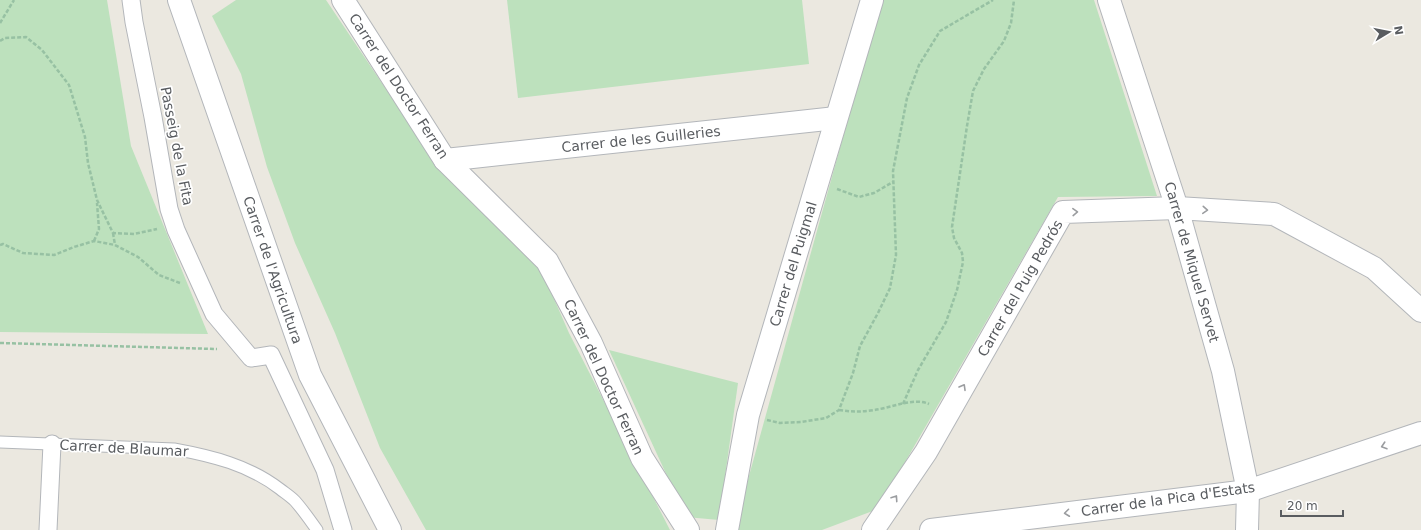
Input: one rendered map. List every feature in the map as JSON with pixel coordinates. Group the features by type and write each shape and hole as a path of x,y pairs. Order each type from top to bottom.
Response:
{"street":[{"path":"131,0 169,209 176,230 214,314 250,358 271,355 325,470 343,530"},
{"name":"Carrer de l'Agricultura","path":"179,0 310,375 390,530"},
{"name":"Carrer del Doctor Ferran","path":"343,0 445,160 547,261 591,343 642,458 688,530"},
{"name":"Carrer del Puigmal","path":"726,530 748,416 872,0"},
{"name":"Carrer de Miquel Servet","path":"1109,0 1177,208 1223,371 1248,491 1247,530"},
{"name":"Carrer de les Guilleries","path":"445,160 836,118"},
{"name":"Carrer del Puig Pedrós","path":"873,530 926,452 1063,212 1177,208 1274,214 1374,268 1421,311"},
{"name":"Carrer de la Pica d'Estats","path":"931,530 1248,491 1421,433"},
{"path":"48,530 52,444"}],"lane":[{"name":"Carrer de Blaumar","path":"0,442 174,449 201,454 250,470 270,481 294,500 317,530"}],"path":[{"path":"0,23 14,0"},
{"path":"748,416 780,423 801,422 826,418 839,410 853,373 860,346 890,288 896,255 893,171 907,98 919,65 940,31 993,0"},
{"path":"903,404 918,370 946,322 957,290 963,262 962,253 954,238 952,227 973,91 984,68 1004,41 1011,23 1014,0"},
{"path":"0,41 5,38 26,37 42,50 69,85 85,137 88,163 97,200 99,229 94,241"},
{"path":"818,181 859,197 874,193 893,182"},
{"path":"97,200 113,233 115,245"},
{"path":"113,233 134,234 157,229"},
{"path":"0,245 3,244 23,253 54,255 94,241 115,245 138,257 159,275 185,286"},
{"path":"215,342 217,349"},
{"path":"0,343 217,349 250,358"},
{"path":"839,410 852,412 874,410 903,404 925,403 948,413"}],"green space":[{"path":"0,0 107,0 131,146 208,334 0,332"},
{"path":"236,0 326,0 437,165 541,269 569,333 670,530 426,530 380,448 335,333 295,243 267,167 241,74 212,16"},
{"path":"507,0 802,0 809,64 518,98"},
{"path":"881,0 1094,0 1157,196 1058,197 878,509 822,530 734,530"},
{"path":"609,350 738,383 719,520 686,517"}]}
